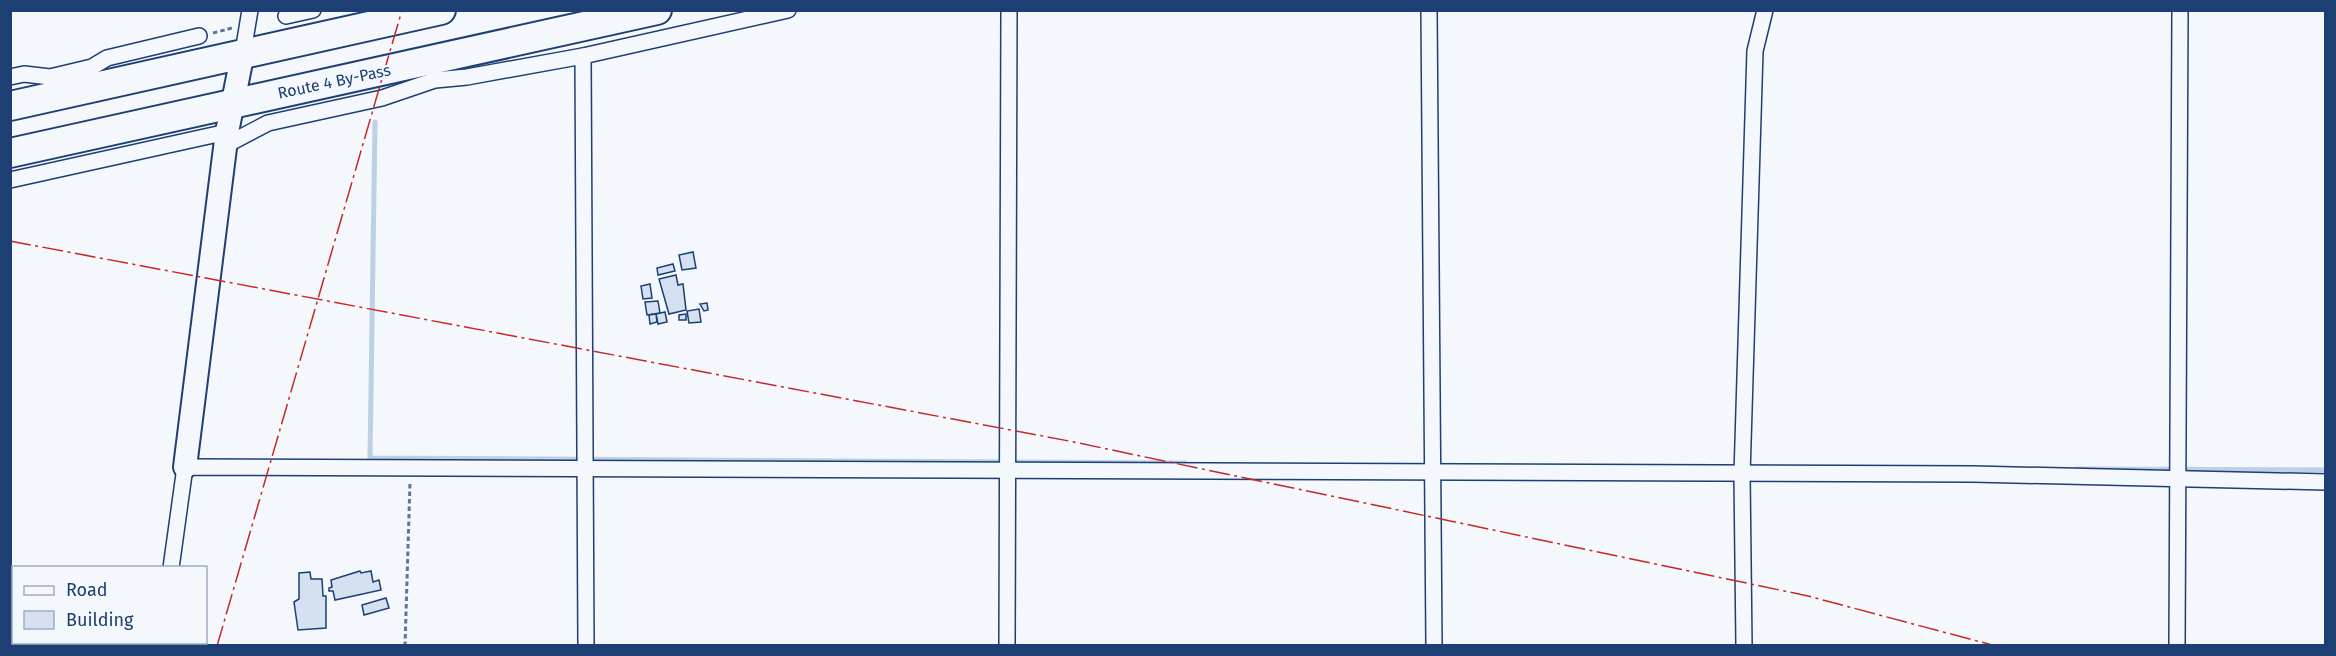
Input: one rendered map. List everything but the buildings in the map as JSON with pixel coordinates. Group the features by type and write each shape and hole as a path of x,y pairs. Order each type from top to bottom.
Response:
{"highway":[{"name":"Route 4 By-Pass","path":"10,153 234,103 433,70 657,10"},
{"path":"10,106 76,81 243,52 425,12"}],"street":[{"path":"171,566 226,139 250,10"},
{"path":"286,16 313,10"},
{"path":"10,180 226,139 268,123 382,98 433,70 467,77 583,56 788,10"},
{"path":"1007,645 1009,10"},
{"path":"1429,10 1434,645"},
{"path":"1744,645 1742,475 1755,51 1765,10"},
{"path":"2177,645 2180,10"},
{"path":"10,77 24,74 76,81 107,58 199,36"},
{"path":"583,56 587,470 586,645"},
{"path":"185,467 2178,477 2325,482"}],"path":[{"path":"405,645 410,469"}],"waterway":[{"path":"375,122 370,458 1185,463"},
{"path":"2076,469 2326,470"}],"power":[{"path":"217,646 402,10"},
{"path":"10,241 1069,441 1808,596 1996,646"}]}
